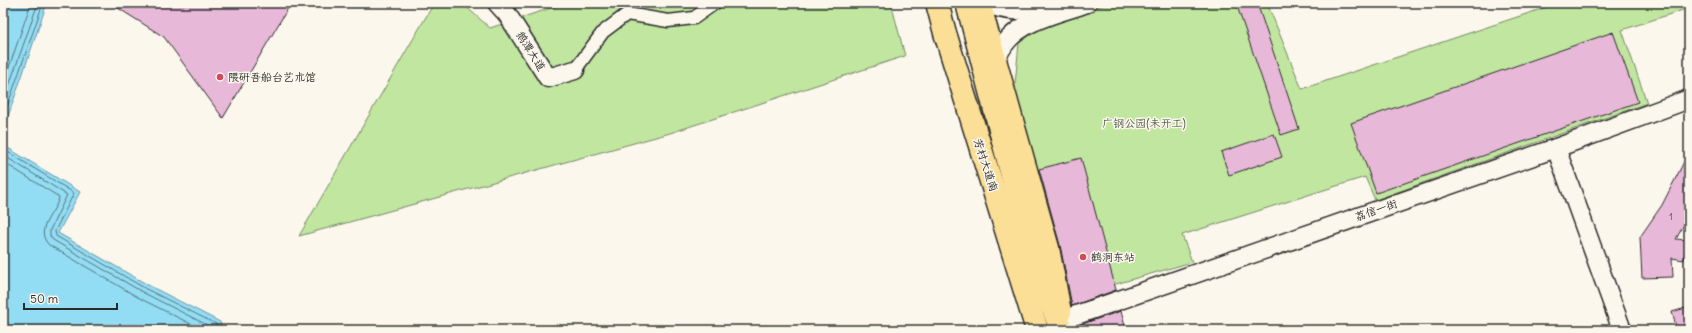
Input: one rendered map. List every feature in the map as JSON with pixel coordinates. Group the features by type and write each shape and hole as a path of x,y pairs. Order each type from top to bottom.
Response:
{"highway":[{"path":"937,3 944,33"},
{"path":"967,3 1032,252 1063,327"},
{"name":"芳村大道南","path":"944,33 1037,330"}],"main road":[{"name":"芳村大道南","path":"926,3 944,33"},
{"path":"980,3 1049,248 1063,327"}],"street":[{"name":"鹅潭大道","path":"497,3 507,14 548,78 575,70"},
{"path":"575,70 603,32 627,14 668,21 694,18 715,3"},
{"path":"987,3 998,8 1014,12 1028,10 1047,3"},
{"path":"996,60 1003,44 1018,29 1032,22 1087,3"},
{"name":"荔信一街","path":"1063,327 1689,99"},
{"path":"1556,148 1622,330"}],"green space":[{"path":"434,3 462,3 490,28 566,3 891,3 905,56 670,133 299,236"},
{"name":"广钢公园(未开工)","path":"1109,3 1267,3 1302,89 1559,3 1689,3 1689,8 1622,30 1647,103 1375,200 1365,177 1182,235 1192,262 1064,299 1014,95 1019,43 1047,24"}],"water":[{"path":"3,3 47,3 3,131"},
{"path":"3,145 80,192 58,233 148,285 220,322 222,330 3,330"}],"building":[{"name":"隈研吾船台艺术馆","path":"110,3 291,3 223,118 164,37"},
{"path":"1236,3 1257,3 1299,129 1281,135"},
{"path":"1613,32 1638,102 1376,193 1351,123"},
{"path":"1274,134 1282,157 1229,175 1221,152"},
{"path":"1689,152 1689,216 1676,239 1687,240 1684,260 1672,258 1673,277 1642,278 1640,237 1662,205"},
{"name":"鹤洞东站","path":"1081,158 1116,290 1072,306 1060,245 1039,169"},
{"path":"1689,307 1689,330 1677,330 1672,312"},
{"path":"1121,311 1126,330 1077,330 1076,326"}],"place":[{"name":"隈研吾船台艺术馆","path":"220,77"},
{"name":"鹤洞东站","path":"1083,257"}]}
